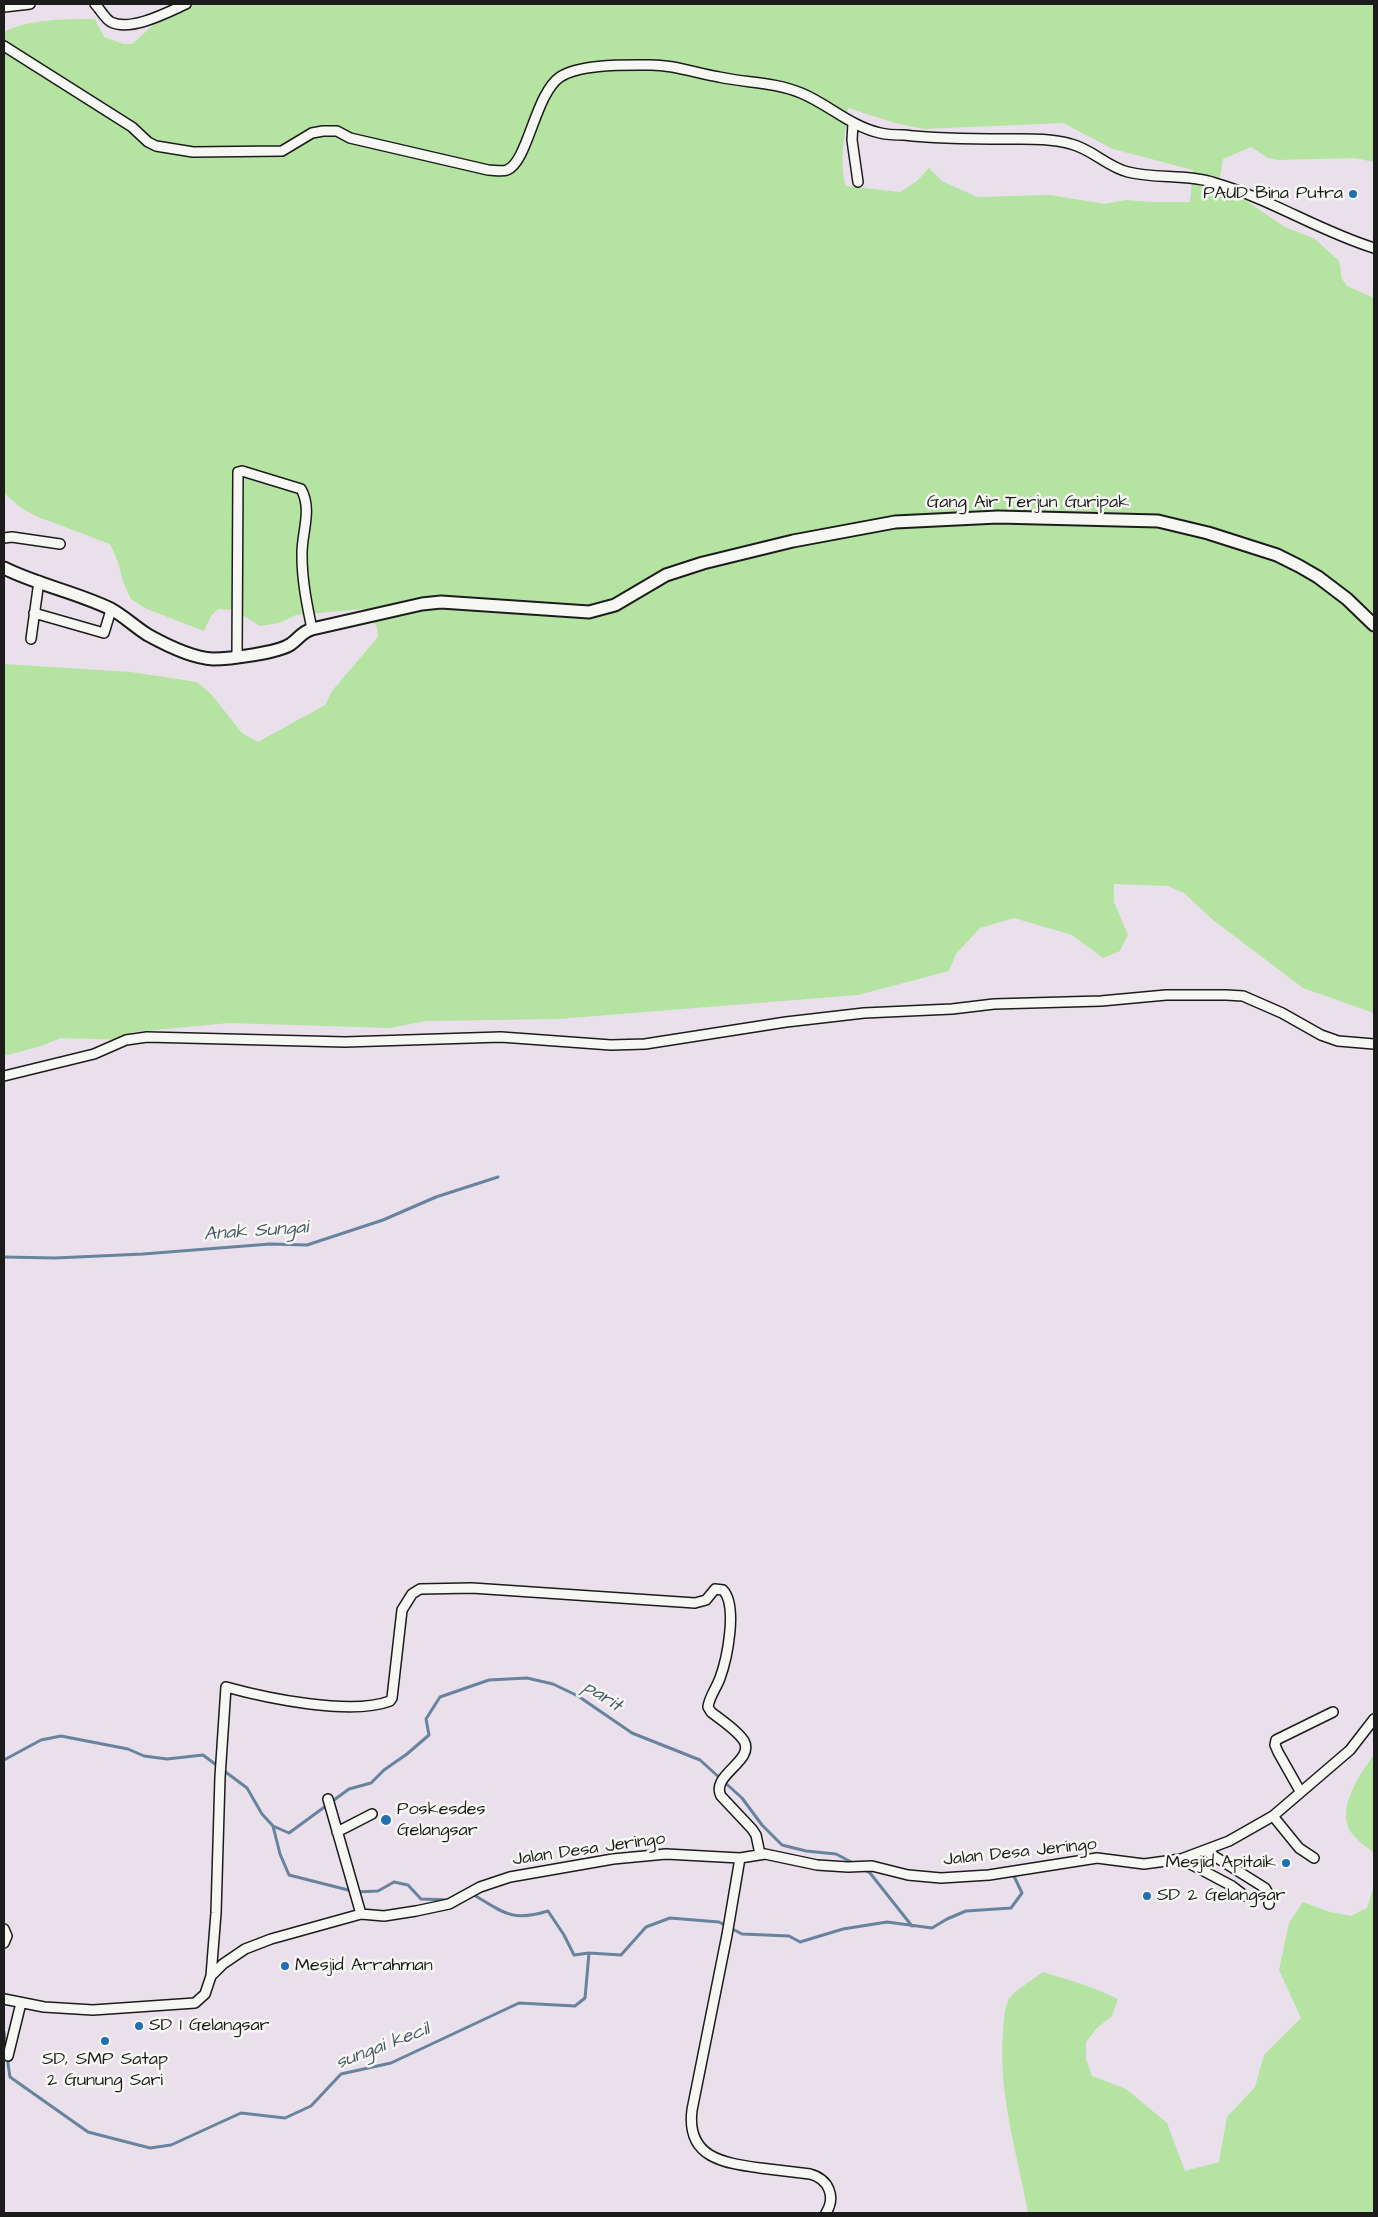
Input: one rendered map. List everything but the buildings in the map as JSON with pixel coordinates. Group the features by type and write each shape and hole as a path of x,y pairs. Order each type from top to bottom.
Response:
{"street":[{"path":"4,7 30,4"},
{"path":"96,4 109,21 118,24 150,19 186,4"},
{"path":"4,46 132,127 156,146 193,152 282,151 323,130 337,131 350,138 488,170 505,170 510,169 524,148 540,104 558,78 595,68 649,65 673,67 721,78 752,81 801,93 853,123 883,134 927,138 1032,139 1072,144 1088,150 1125,171 1180,179 1205,180 1218,184 1267,201 1336,234 1374,248"},
{"path":"853,123 852,140 858,182"},
{"path":"4,568 68,591 111,610 148,635 201,657 221,658 236,656 276,650 291,644 304,631 312,629 306,600 302,557 307,516 305,496 301,489 238,472 236,656"},
{"name":"Gang Air Terjun Guripak","path":"312,629 422,604 441,602 589,612 615,605 666,575 703,563 794,541 895,522 998,517 1158,521 1208,533 1277,556 1318,576 1347,599 1374,625"},
{"path":"4,538 12,537 60,544"},
{"path":"31,640 39,581"},
{"path":"34,613 104,633 111,610"},
{"path":"4,1076 94,1054 126,1040 147,1036 345,1042 502,1037 612,1044 645,1044 848,1014 1166,995 1244,996 1282,1013 1321,1035 1338,1041 1374,1044"},
{"path":"211,1976 216,1913 220,1777 226,1687 262,1696 334,1706 368,1705 390,1701 396,1670 402,1610 412,1594 420,1589 455,1587 694,1603 706,1600 715,1590 723,1590 727,1595 729,1607 728,1644 724,1667 708,1706 711,1712 742,1740 746,1748 742,1756 722,1780 720,1794 752,1829 756,1836 760,1854"},
{"path":"1300,1791 1275,1746 1276,1740 1333,1712"},
{"name":"Jalan Desa Jeringo","path":"5,1999 44,2007 93,2010 194,2003 205,1994 211,1976 231,1958 253,1946 294,1932 361,1914 393,1916 449,1904 480,1887 510,1878 613,1859 672,1854 740,1858 760,1854 817,1865 872,1866 913,1876 952,1878 989,1875 1097,1858 1144,1864 1185,1858 1238,1837 1272,1816 1350,1750 1374,1719"},
{"path":"328,1799 350,1882 361,1914"},
{"path":"337,1832 372,1814"},
{"path":"1272,1816 1299,1848 1314,1858"},
{"path":"1203,1852 1265,1888 1269,1894 1269,1904"},
{"path":"740,1858 728,1935 692,2110 693,2131 703,2150 720,2162 810,2174 822,2179 827,2185 831,2196 830,2205 826,2213"},
{"path":"1185,1858 1245,1896"},
{"path":"4,1929 7,1936 4,1943"},
{"path":"8,2056 21,2003"}],"green space":[{"path":"177,4 1374,4 1374,162 1355,158 1277,160 1268,158 1251,147 1223,159 1217,194 1245,200 1285,227 1315,239 1339,261 1342,279 1347,286 1374,298 1374,1013 1303,988 1213,920 1184,893 1168,886 1114,884 1114,902 1128,935 1120,951 1103,958 1072,935 1014,918 980,928 956,954 949,971 858,995 558,1019 426,1021 390,1028 229,1023 133,1032 126,1040 61,1038 41,1046 4,1056 4,664 131,672 197,682 211,694 242,733 258,742 325,705 332,691 378,637 377,627 363,609 296,615 279,623 260,626 234,610 218,609 211,616 204,631 147,609 131,599 110,544 38,517 21,508 4,493 4,32 24,24 36,22 95,19 104,37 123,44 132,44","holes":["848,108 895,123 924,129 1063,123 1113,149 1193,170 1190,202 1125,200 1105,204 1050,195 977,197 942,181 929,168 917,181 900,192 846,186 843,167 843,147"]},
{"path":"1374,1754 1374,1853 1356,1838 1349,1828 1346,1818 1350,1795"},
{"path":"1374,1886 1374,2213 1028,2213 1009,2123 1003,2078 1004,2016 1008,2001 1014,1993 1043,1972 1091,1987 1118,1999 1112,2016 1097,2028 1086,2042 1086,2059 1092,2076 1126,2089 1167,2123 1185,2171 1219,2162 1227,2117 1255,2087 1264,2055 1301,2018 1279,1970 1289,1923 1303,1902 1330,1912 1351,1916 1367,1908"}],"waterway":[{"name":"Anak Sungai","path":"4,1257 55,1258 143,1254 270,1244 307,1245 383,1220 436,1197 498,1177"},
{"name":"parit","path":"273,1826 289,1833 349,1789 371,1783 384,1770 429,1735 426,1719 440,1697 489,1680 527,1678 553,1684 578,1696 632,1733 700,1760 742,1798 762,1825 782,1845 806,1851 836,1854 855,1864"},
{"path":"4,1760 41,1740 61,1736 128,1749 144,1756 167,1759 203,1755 247,1788 262,1814 273,1826 280,1854 289,1875 356,1892 378,1891 394,1882 408,1885 421,1899 451,1900"},
{"path":"1039,1863 1070,1858"},
{"name":"parit","path":"864,1870 870,1873 912,1926"},
{"path":"472,1896 474,1895 501,1911 517,1916 548,1911 564,1935 574,1955 589,1953 621,1955 646,1927 670,1918 719,1922 742,1934 789,1936 800,1942 843,1929 887,1922 932,1928 966,1911 1011,1908 1022,1893 1012,1872"},
{"name":"sungai kecil","path":"7,2057 10,2077 88,2132 150,2148 171,2145 241,2113 285,2118 311,2106 341,2074 391,2063 519,2003 575,2006 585,1998 589,1953"},
{"name":"sungai kecil","path":"4,2032 6,2050"}],"place":[{"name":"PAUD Bina Putra","path":"1353,194"},
{"name":"Poskesdes Gelangsar","path":"386,1820"},
{"name":"Mesjid Apitaik","path":"1286,1863"},
{"name":"SD 2 Gelangsar","path":"1147,1896"},
{"name":"Mesjid Arrahman","path":"285,1966"},
{"name":"SD 1 Gelangsar","path":"139,2026"},
{"name":"SD, SMP Satap 2 Gunung Sari","path":"105,2041"}]}
